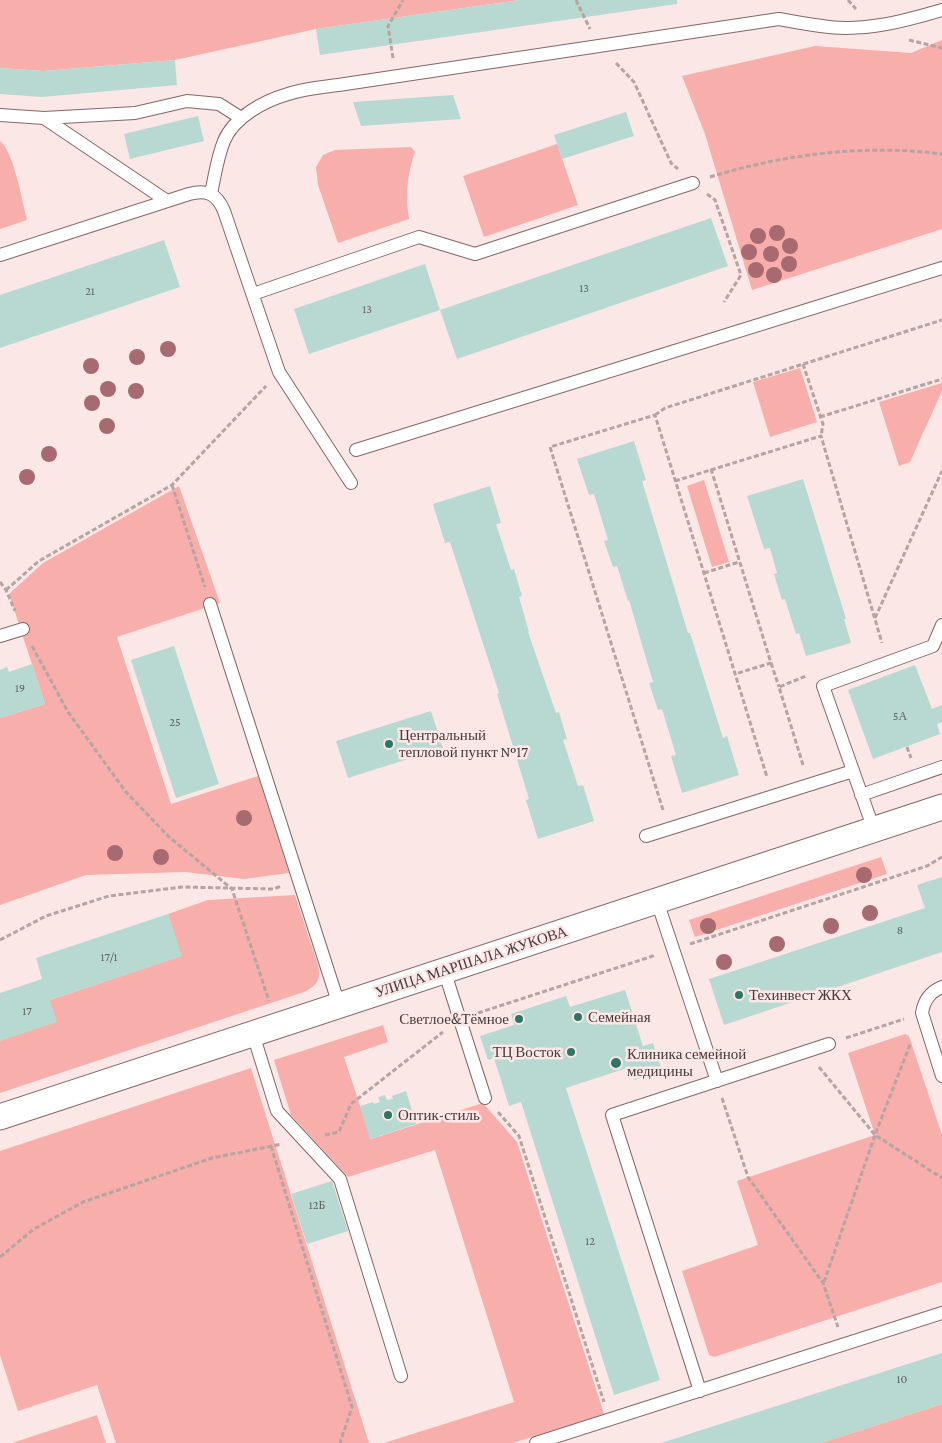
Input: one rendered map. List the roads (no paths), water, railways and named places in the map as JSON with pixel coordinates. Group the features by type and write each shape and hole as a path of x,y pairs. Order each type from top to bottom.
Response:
{"street":[{"name":"УЛИЦА МАРШАЛА ЖУКОВА","path":"0,1116 942,807"}],"lane":[{"path":"211,193 217,163 225,139 241,118 263,105 288,94 396,76 779,20 830,27 872,26 904,22 942,10"},
{"path":"0,115 44,118 135,113 187,101 219,104 241,118"},
{"path":"44,118 167,201"},
{"path":"253,294 419,237 475,254 693,183"},
{"path":"0,255 200,191 211,193 220,201 224,211 279,372 352,483"},
{"path":"356,450 942,268"},
{"path":"210,604 339,1005"},
{"path":"874,830 823,686 933,646 942,625"},
{"path":"0,636 24,629"},
{"path":"861,795 942,767"},
{"path":"646,836 853,771"},
{"path":"657,901 716,1081"},
{"path":"444,970 485,1098"},
{"path":"942,988 936,989 928,996 923,1004 922,1013 942,1076"},
{"path":"253,1034 277,1111 340,1180 401,1376"},
{"path":"700,1391 612,1115 828,1044"},
{"path":"536,1443 566,1438 610,1420 942,1313"}],"place":[{"name":"Центральный тепловой пункт №17","path":"389,744"},
{"name":"Техинвест ЖКХ","path":"739,995"},
{"name":"Семейная","path":"578,1017"},
{"name":"Светлое&Тёмное","path":"519,1019"},
{"name":"ТЦ Восток","path":"571,1052"},
{"name":"Клиника семейной медицины","path":"616,1063"},
{"name":"Оптик-стиль","path":"388,1115"}]}
